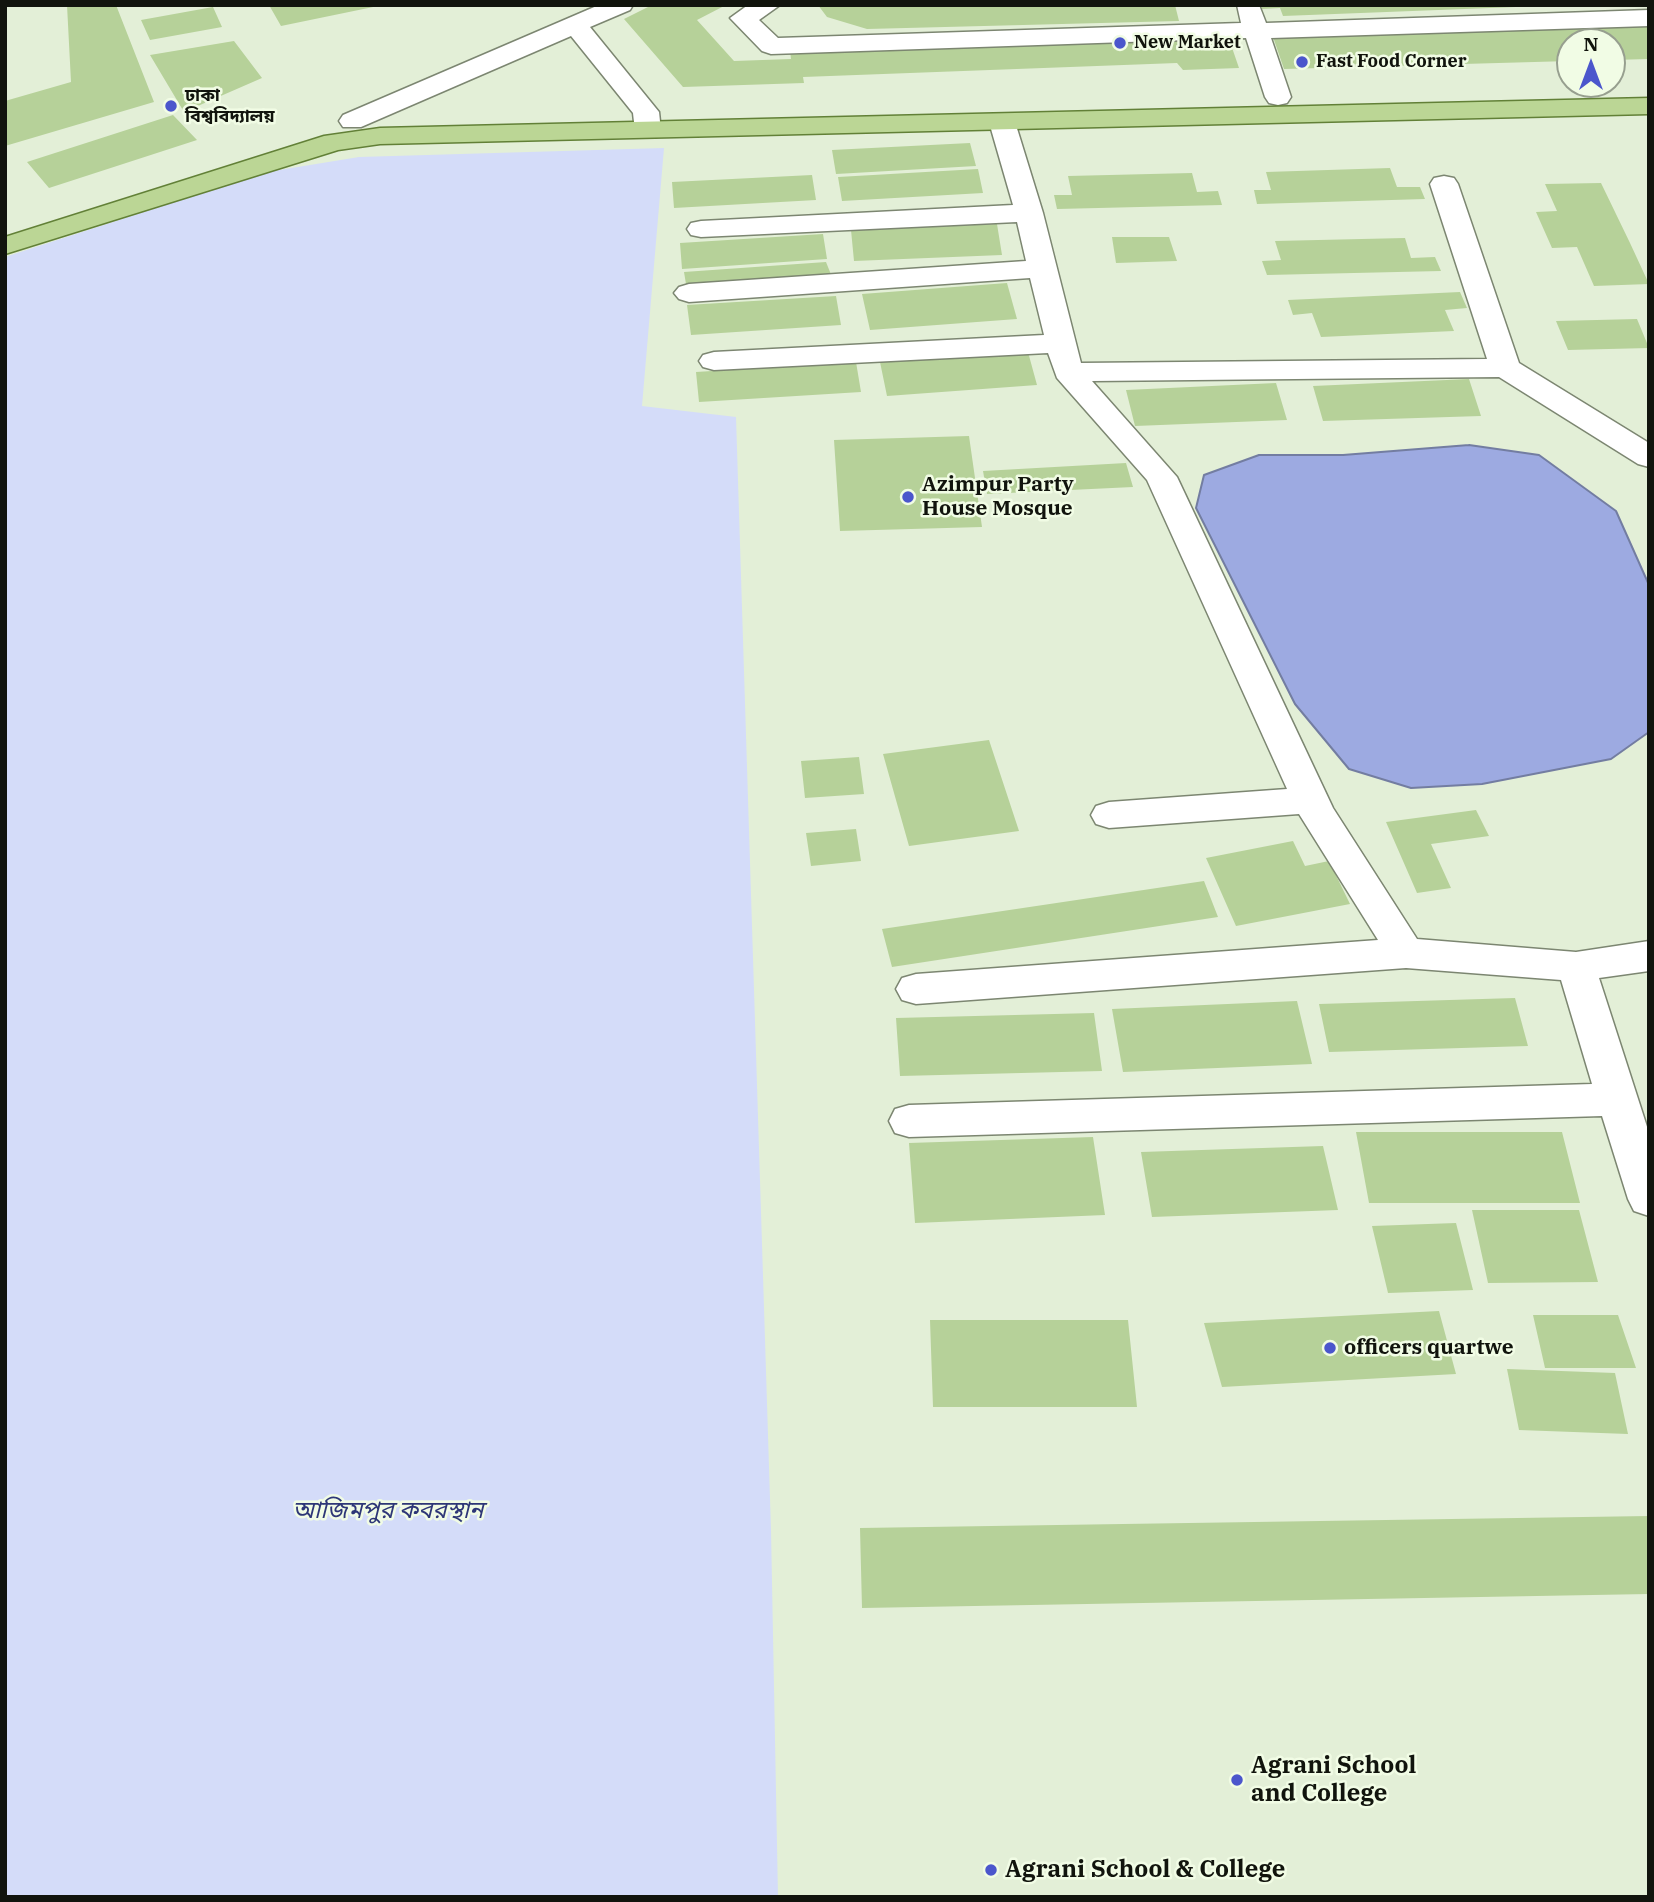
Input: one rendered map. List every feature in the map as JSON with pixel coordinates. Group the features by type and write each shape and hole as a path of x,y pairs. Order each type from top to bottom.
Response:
{"main road":[{"path":"5,246 334,142 380,136 647,122 1278,97 1649,87"},
{"path":"5,225 227,154 352,121 1002,122 1649,106"}],"street":[{"path":"352,121 621,5"},
{"path":"768,5 743,18 771,46 1649,18"},
{"path":"1247,5 1278,97"},
{"path":"575,25 647,122"},
{"path":"1002,122 1030,213 1065,357 1161,477 1310,800 1406,953"},
{"path":"1444,184 1505,368"},
{"path":"701,229 1030,213"},
{"path":"690,293 1043,268"},
{"path":"714,361 1065,357 1505,368 1649,457"},
{"path":"1109,815 1310,800"},
{"path":"916,989 1406,953 1576,967 1649,956"},
{"path":"1576,967 1649,1199"},
{"path":"909,1122 1616,1100"}],"green space":[{"name":"আজিমপুর কবরস্থান","path":"664,148 642,406 736,417 771,1530 778,1897 5,1897 5,257 267,172 359,157"}],"water":[{"path":"1469,445 1539,455 1616,511 1649,585 1649,732 1611,759 1482,784 1411,788 1349,769 1295,704 1196,508 1204,475 1259,455 1343,455"}],"building":[{"path":"67,5 116,5 154,102 5,146 5,101 71,82"},
{"path":"269,5 378,5 378,6 281,26"},
{"name":"New Market","path":"652,5 726,5 697,20 734,61 791,59 790,50 1228,36 1239,68 1183,70 1177,63 803,77 804,83 683,87 624,19"},
{"name":"New Market","path":"818,5 1175,5 1179,21 867,29 827,17"},
{"name":"New Market","path":"1261,5 1516,7 1283,16 1280,8 1262,9"},
{"path":"213,7 222,27 150,40 141,20"},
{"name":"New Market","path":"1649,24 1649,59 1626,60 1626,28 1556,28 1556,61 1284,69 1272,34"},
{"path":"234,41 262,78 184,112 150,55"},
{"path":"173,115 197,140 49,188 27,162"},
{"path":"970,143 976,166 836,174 832,150"},
{"path":"1390,168 1397,187 1420,187 1425,199 1257,204 1254,190 1271,190 1266,172"},
{"path":"978,169 983,193 842,201 838,177"},
{"path":"1192,173 1197,192 1218,191 1222,205 1057,209 1054,195 1072,195 1068,176"},
{"path":"812,175 816,200 674,208 672,182"},
{"path":"1601,183 1649,284 1594,286 1577,247 1552,248 1536,212 1557,211 1545,184"},
{"path":"997,224 1002,255 854,261 851,230"},
{"path":"823,234 827,259 682,269 680,243"},
{"path":"1112,237 1169,237 1177,261 1116,263"},
{"path":"1405,238 1411,258 1435,257 1441,271 1267,275 1262,261 1281,260 1275,241"},
{"path":"826,262 832,277 687,290 684,272"},
{"path":"1007,283 1017,319 870,330 862,294"},
{"path":"1460,292 1467,308 1445,310 1454,331 1321,337 1312,313 1293,315 1288,300"},
{"path":"836,296 841,325 691,335 687,305"},
{"path":"1637,319 1649,348 1568,350 1556,321"},
{"path":"1028,352 1037,385 887,396 880,362"},
{"path":"856,362 861,392 699,402 696,372"},
{"path":"1469,379 1481,416 1323,421 1313,386"},
{"path":"1276,383 1287,420 1135,426 1126,390"},
{"name":"Azimpur Party House Mosque","path":"969,436 982,527 840,531 834,440"},
{"path":"1126,463 1133,487 987,494 983,471"},
{"path":"989,740 1019,831 909,846 883,754"},
{"path":"859,757 864,794 805,798 801,761"},
{"path":"1476,810 1489,836 1431,844 1451,888 1417,893 1386,822"},
{"path":"856,829 861,861 811,866 806,833"},
{"path":"1293,841 1305,866 1329,861 1350,904 1236,926 1206,858"},
{"path":"1204,881 1218,917 892,967 882,929"},
{"path":"1515,998 1528,1046 1329,1052 1319,1004"},
{"path":"1297,1001 1312,1064 1123,1072 1112,1009"},
{"path":"1094,1013 1102,1071 900,1076 896,1018"},
{"path":"1356,1132 1562,1132 1580,1203 1369,1203"},
{"path":"1093,1137 1105,1215 915,1223 909,1143"},
{"path":"1323,1146 1338,1210 1152,1217 1141,1152"},
{"path":"1472,1210 1579,1210 1598,1282 1488,1283"},
{"path":"1456,1223 1473,1290 1388,1293 1372,1226"},
{"name":"officers quartwe","path":"1439,1311 1456,1374 1222,1387 1204,1323"},
{"path":"1533,1315 1618,1315 1636,1368 1545,1368"},
{"path":"930,1320 1128,1320 1137,1407 933,1407"},
{"path":"1507,1369 1615,1373 1628,1434 1519,1430"},
{"path":"1649,1516 1649,1594 862,1608 860,1528"}],"place":[{"name":"New Market","path":"1120,43"},
{"name":"Fast Food Corner","path":"1302,62"},
{"name":"ঢাকা বিশ্ববিদ্যালয়","path":"171,106"},
{"name":"Azimpur Party House Mosque","path":"908,497"},
{"name":"officers quartwe","path":"1330,1348"},
{"name":"Agrani School and College","path":"1237,1780"},
{"name":"Agrani School & College","path":"991,1870"}]}
